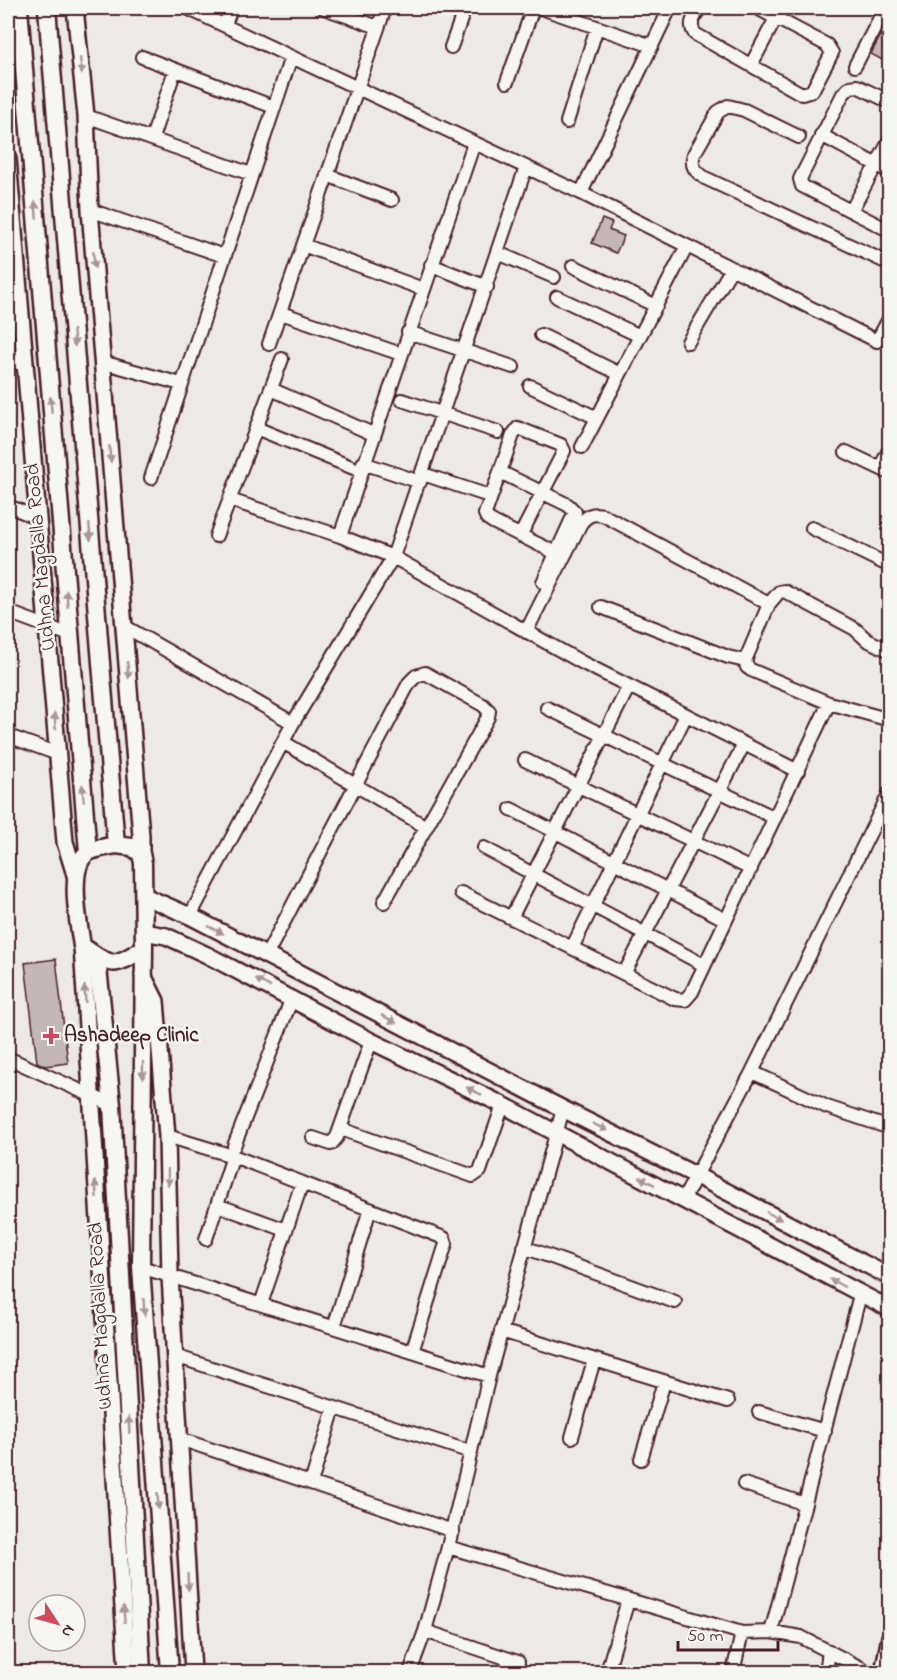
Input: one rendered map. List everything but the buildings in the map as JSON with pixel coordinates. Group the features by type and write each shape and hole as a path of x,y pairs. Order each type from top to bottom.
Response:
{"main road":[{"name":"Udhna Magdalla Road","path":"19,8 88,852"},
{"path":"47,8 116,845"},
{"path":"144,940 125,960 113,963 105,963 82,946 76,908 76,878 80,862 88,852 116,845 132,847 141,854 143,863 144,940 141,1267 170,1672"},
{"name":"Udhna Magdalla Road","path":"97,957 112,1105 142,1672"}],"street":[{"path":"75,8 86,116 90,210 141,854"},
{"path":"187,8 581,193 877,341 890,317"},
{"path":"225,26 231,8"},
{"path":"324,8 378,27"},
{"path":"269,344 385,8"},
{"path":"451,46 465,8"},
{"path":"507,82 533,8"},
{"path":"545,8 652,46"},
{"path":"581,193 670,8"},
{"path":"700,8 691,23 691,29 696,34 801,94 812,91 832,53 827,45 757,8"},
{"path":"855,66 885,8"},
{"path":"751,65 776,18"},
{"path":"567,122 597,27"},
{"path":"142,57 274,107"},
{"path":"151,478 291,57"},
{"path":"152,138 175,70"},
{"path":"890,102 857,86 850,87 843,94 800,178 802,186 890,231"},
{"path":"799,137 744,110 728,106 718,112 694,154 693,167 705,178 890,264"},
{"path":"86,116 251,174"},
{"path":"821,135 890,172"},
{"path":"851,211 890,140"},
{"path":"340,536 474,143"},
{"path":"8,159 65,842 76,878"},
{"path":"190,916 293,723 393,558 526,167"},
{"path":"327,175 392,200"},
{"path":"90,210 224,256"},
{"path":"303,245 423,289"},
{"path":"582,447 687,246"},
{"path":"498,253 554,277"},
{"path":"431,265 487,286"},
{"path":"573,266 656,306"},
{"path":"688,342 732,268"},
{"path":"557,297 640,336"},
{"path":"281,313 401,354"},
{"path":"408,332 513,367"},
{"path":"541,335 621,374"},
{"path":"8,358 25,366"},
{"path":"216,536 282,359"},
{"path":"102,362 182,384"},
{"path":"530,386 597,418"},
{"path":"271,389 373,434"},
{"path":"402,400 498,432"},
{"path":"256,428 362,467 421,478 483,494"},
{"path":"520,536 564,451 561,445 518,428 513,435 485,514 493,522 520,536 556,553"},
{"path":"846,452 885,471 890,448"},
{"path":"500,472 568,505 575,512 524,631"},
{"path":"230,500 340,536 393,558 524,631 798,771"},
{"path":"8,506 38,518"},
{"path":"524,631 581,524 589,515 596,514 603,515 769,604"},
{"path":"812,528 890,566"},
{"path":"890,651 867,640 855,629 790,593 779,592 769,604 745,660 747,667 751,670 829,703 890,720"},
{"path":"601,607 728,657 745,660"},
{"path":"8,612 70,635"},
{"path":"124,626 293,723"},
{"path":"266,956 409,683 416,676 425,673 483,705 489,711 488,717 384,902"},
{"path":"511,918 629,686"},
{"path":"461,893 680,1001 689,997 829,703"},
{"path":"547,708 776,818"},
{"path":"572,948 686,715"},
{"path":"8,736 58,754"},
{"path":"283,742 426,827"},
{"path":"624,974 744,744"},
{"path":"525,760 751,869"},
{"path":"683,1200 752,1072 890,792"},
{"path":"511,809 726,920"},
{"path":"484,848 705,965"},
{"path":"144,896 190,916 890,1277"},
{"path":"144,940 166,936 207,954 371,1041 503,1105 890,1309"},
{"path":"82,946 127,1672"},
{"path":"143,975 156,1000 167,1136 170,1276 194,1672"},
{"path":"206,1239 234,1151 292,998"},
{"path":"313,1138 331,1144 335,1142 371,1041"},
{"path":"8,1058 112,1105"},
{"path":"752,1072 826,1107 890,1128"},
{"path":"341,1129 472,1176 480,1171 503,1105"},
{"path":"410,1672 425,1631 453,1531 489,1376 562,1109"},
{"path":"167,1136 234,1151 302,1183 444,1238 446,1244 412,1352"},
{"path":"261,1304 302,1183"},
{"path":"217,1205 286,1230"},
{"path":"334,1327 370,1209"},
{"path":"524,1247 675,1302"},
{"path":"141,1267 489,1376"},
{"path":"771,1632 860,1295"},
{"path":"501,1331 728,1401"},
{"path":"175,1356 471,1452"},
{"path":"572,1437 594,1360"},
{"path":"641,1459 664,1382"},
{"path":"311,1483 334,1408"},
{"path":"759,1412 825,1431"},
{"path":"180,1439 453,1531"},
{"path":"744,1484 805,1504"},
{"path":"448,1547 742,1633 771,1632 801,1637 869,1672"},
{"path":"607,1672 628,1600"},
{"path":"425,1631 518,1662"},
{"path":"733,1672 742,1633"},
{"path":"883,1672 890,1637"},
{"path":"826,1672 830,1651"}],"place":[{"name":"Ashadeep Clinic","path":"51,1036"}]}
